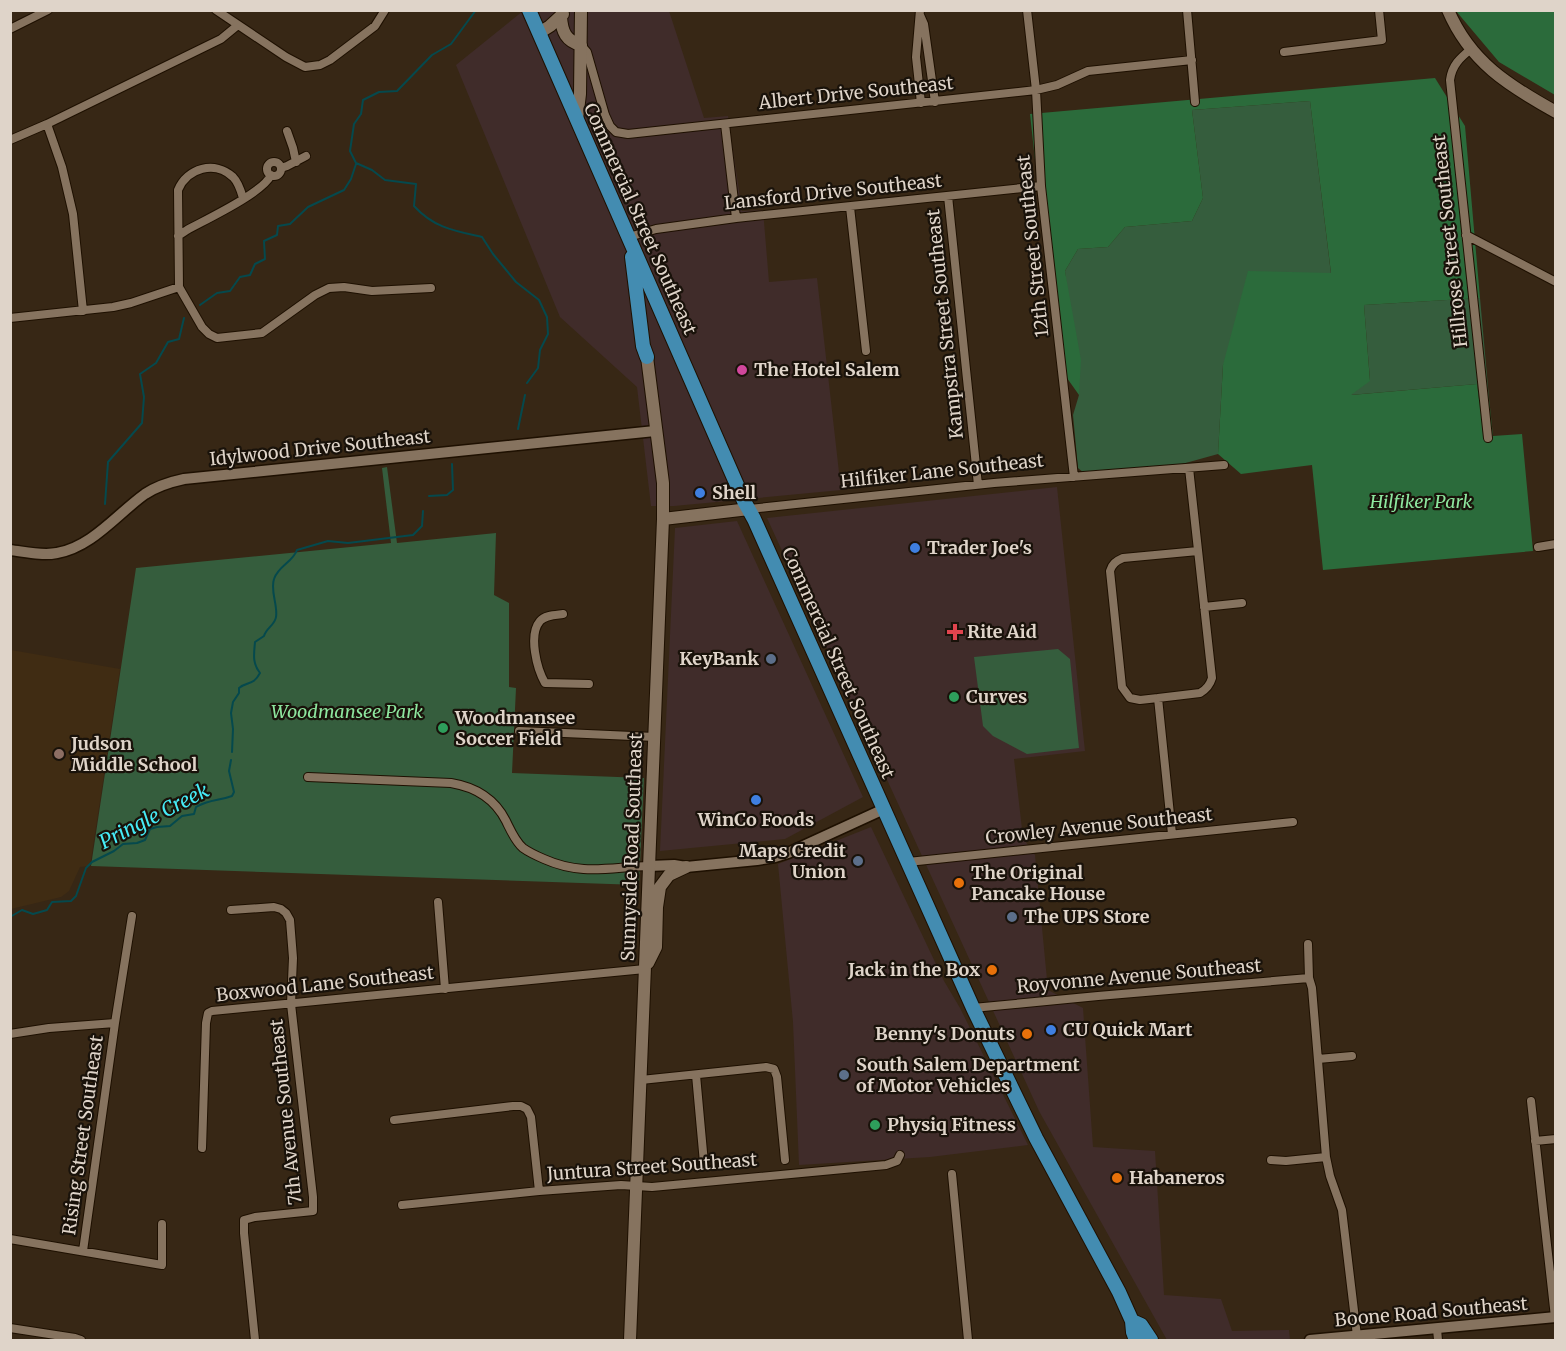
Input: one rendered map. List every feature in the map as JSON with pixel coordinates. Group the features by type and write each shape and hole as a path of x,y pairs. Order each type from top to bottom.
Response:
{"main road":[{"name":"Commercial Street Southeast","path":"529,10 749,509 973,1008 1036,1138 1119,1292 1132,1321 1137,1341"},
{"path":"577,119 580,94 581,10"},
{"path":"1448,10 1454,24 1471,49 1491,70 1511,86 1556,112"},
{"path":"538,33 563,14"},
{"path":"563,14 562,28 565,36 581,45"},
{"path":"630,240 643,346 647,357"},
{"name":"Sunnyside Road Southeast","path":"630,1341 663,519 663,483 647,357"},
{"name":"Hilfiker Lane Southeast","path":"663,519 749,509"},
{"path":"645,969 656,947 660,887 669,875 686,867"},
{"name":"Commercial Street Southeast","path":"1132,1321 1141,1325 1151,1341"}],"street":[{"path":"10,29 48,10"},
{"path":"216,10 305,67 313,67 330,60 370,31 385,10"},
{"name":"12th Street Southeast","path":"1027,10 1036,90 1041,186 1074,477"},
{"path":"1187,10 1195,102"},
{"path":"1284,52 1382,40 1379,10"},
{"path":"920,13 924,24 935,102"},
{"path":"920,13 916,57 921,103"},
{"path":"10,140 221,39 238,25"},
{"name":"Albert Drive Southeast","path":"581,45 587,52 607,122 616,132 639,134 1036,90 1057,85 1088,71 1192,60"},
{"name":"Hillrose Street Southeast","path":"1471,49 1456,63 1450,80 1488,438"},
{"path":"47,124 62,167 73,214 83,311"},
{"path":"725,124 736,218"},
{"path":"287,131 296,162"},
{"path":"178,237 243,198 268,181 271,175 279,174 281,168 306,156"},
{"path":"243,198 235,179 224,171 209,168 191,173 184,179 178,190 179,287 202,327 217,338 262,333 315,295 329,288 344,287 372,291 431,288"},
{"name":"Lansford Drive Southeast","path":"630,240 656,229 736,218 1041,186"},
{"name":"Kampstra Street Southeast","path":"948,196 978,485"},
{"path":"850,207 866,351"},
{"path":"1466,235 1556,282"},
{"path":"10,318 113,307 179,287"},
{"name":"Idylwood Drive Southeast","path":"10,550 48,554 72,549 90,538 152,490 194,477 655,430"},
{"name":"Hilfiker Lane Southeast","path":"749,509 978,485 1224,465"},
{"path":"1189,468 1212,678 1210,685 1200,693 1140,700 1130,698 1122,687 1110,571 1112,565 1122,558 1198,551"},
{"path":"1538,547 1556,544"},
{"path":"1204,607 1242,603"},
{"path":"563,614 544,618 538,622 535,651 542,676 545,683 589,684"},
{"path":"1158,698 1172,834"},
{"path":"519,731 655,737"},
{"path":"308,777 451,783 465,786 482,794 497,807 512,835 519,844 533,854 566,867 587,870 674,865 686,867 775,857 884,809"},
{"name":"Crowley Avenue Southeast","path":"908,862 1293,822"},
{"name":"Boxwood Lane Southeast","path":"438,902 445,988"},
{"name":"7th Avenue Southeast","path":"231,910 273,907 281,909 290,920 293,958 291,1004 313,1197 313,1211 244,1220 255,1341"},
{"name":"Rising Street Southeast","path":"83,1251 132,916"},
{"path":"1308,944 1309,978 1312,988 1326,1157 1342,1210 1357,1336"},
{"name":"Boxwood Lane Southeast","path":"202,1148 206,1023 208,1013 212,1011 645,969"},
{"name":"Royvonne Avenue Southeast","path":"973,1008 1309,978"},
{"path":"10,1034 49,1028 115,1023"},
{"path":"1318,1059 1352,1056"},
{"path":"641,1080 766,1067 774,1070 777,1077 785,1160"},
{"path":"696,1075 704,1163"},
{"path":"1531,1101 1555,1317"},
{"path":"394,1120 521,1106 527,1109 531,1117 539,1191"},
{"path":"1535,1141 1556,1139"},
{"name":"Juntura Street Southeast","path":"402,1205 539,1191 621,1185 652,1187 886,1165 897,1161 900,1155"},
{"path":"1271,1160 1286,1161 1326,1157"},
{"path":"952,1174 968,1341"},
{"path":"10,1239 162,1265 162,1224"},
{"name":"Boone Road Southeast","path":"1310,1341 1357,1336 1438,1335 1555,1317"},
{"path":"10,1328 75,1338 81,1341"}],"shaded area":[{"path":"523,11 669,11 704,118 728,116 742,211 763,210 769,282 817,278 841,490 674,506 651,506 637,387 560,317 456,65"},
{"path":"1057,487 1085,751 1014,759 1023,838 1035,855 1048,990 1083,1008 1093,1147 1155,1151 1164,1295 1221,1299 1232,1331 1289,1330 1290,1340 1167,1340 1039,1111 767,518"},
{"path":"737,521 863,797 785,839 660,851 675,528"},
{"name":"Judson Middle School","path":"11,650 120,669 90,866 80,867 69,891 61,897 11,909"},
{"path":"871,827 944,981 960,1008 1028,1145 930,1157 799,1165 793,1022 778,864"}],"green space":[{"path":"1456,11 1555,11 1555,95 1499,62"},
{"name":"Hilfiker Park","path":"1435,78 1465,126 1480,298 1364,305 1370,381 1351,395 1477,384 1479,399 1489,398 1493,436 1522,434 1533,551 1323,570 1312,465 1241,474 1218,454 1223,365 1248,271 1331,273 1310,101 1192,110 1203,198 1192,221 1125,227 1108,247 1078,249 1065,271 1081,360 1079,395 1057,364 1030,114"},
{"path":"1310,101 1331,274 1223,365 1218,454 1182,464 1084,473 1078,468 1073,415 1079,395 1065,271 1078,249 1108,247 1125,227 1192,221 1203,198 1192,110"},
{"path":"1480,298 1489,398 1479,399 1477,384 1350,395 1370,380 1364,305"},
{"name":"Woodmansee Park","path":"387,467 397,543 496,533 494,595 509,603 509,687 516,688 512,773 644,778 639,885 91,866 136,568 391,543 382,468"},
{"path":"1058,649 1070,659 1079,748 1027,754 993,736 983,726 974,657"}],"waterway":[{"name":"Pringle Creek","path":"476,10 451,44 432,55 397,91 379,92 363,100 361,114 354,124 350,151 356,163 372,170 385,180 416,184 414,206 429,219 445,228 482,237 516,282 539,300 547,317 548,334 540,350 538,368 527,383"},
{"path":"200,305 217,293 230,291 240,277 250,275 255,264 265,259 264,241 277,235 278,226 290,224 308,207 344,190 356,164"},
{"path":"105,504 108,462 142,423 144,397 140,374 156,363 168,342 179,339 184,318"},
{"name":"Pringle Creek","path":"518,429 525,395"},
{"name":"Pringle Creek","path":"429,496 447,495 453,490 452,464"},
{"name":"Pringle Creek","path":"232,752 233,702 239,693 239,688 253,682 260,673 255,662 255,642 264,636 275,620 273,584 279,571 297,550 328,541 348,543 413,535 422,526 423,511"},
{"name":"Pringle Creek","path":"10,917 22,910 33,914 47,910 52,902 71,901 76,896 86,868 92,862 123,844 145,840 150,829 170,826 182,816 194,814 196,807 201,804 232,796 234,792 229,771 231,760"}],"place":[{"name":"The Hotel Salem","path":"742,370"},
{"name":"Shell","path":"700,493"},
{"name":"Trader Joe's","path":"915,548"},
{"name":"Rite Aid","path":"955,632"},
{"name":"KeyBank","path":"771,659"},
{"name":"Curves","path":"954,697"},
{"name":"Woodmansee Soccer Field","path":"443,728"},
{"name":"Judson Middle School","path":"59,754"},
{"name":"WinCo Foods","path":"756,800"},
{"name":"Maps Credit Union","path":"858,861"},
{"name":"The Original Pancake House","path":"959,883"},
{"name":"The UPS Store","path":"1012,917"},
{"name":"Jack in the Box","path":"992,970"},
{"name":"CU Quick Mart","path":"1051,1030"},
{"name":"Benny's Donuts","path":"1027,1034"},
{"name":"South Salem Department of Motor Vehicles","path":"844,1075"},
{"name":"Physiq Fitness","path":"875,1125"},
{"name":"Habaneros","path":"1117,1178"}]}
